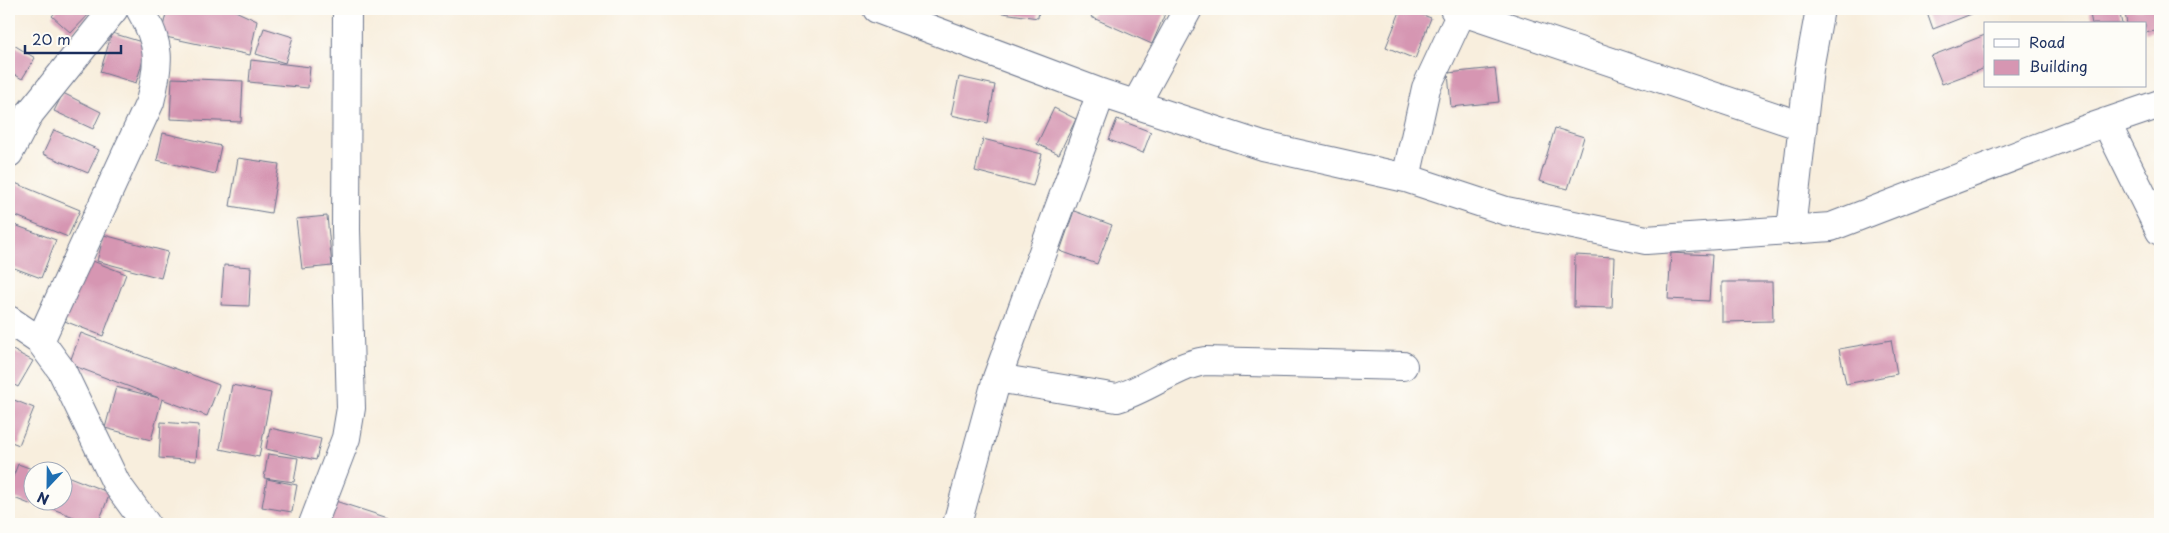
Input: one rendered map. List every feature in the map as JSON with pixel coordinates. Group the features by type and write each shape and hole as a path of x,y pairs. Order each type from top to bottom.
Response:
{"street":[{"path":"9,153 30,113 114,9"},
{"path":"40,341 150,102 156,75 158,50 151,27 140,9"},
{"path":"314,524 346,438 352,408 346,229 347,9"},
{"path":"877,9 1100,93 1263,146 1406,178 1506,211 1646,240 1831,227 2106,122 2160,104"},
{"path":"1136,104 1188,9"},
{"path":"1791,230 1809,69 1820,9"},
{"path":"1406,178 1426,88 1460,10 1802,126"},
{"path":"957,524 997,378 1100,93"},
{"path":"2106,122 2160,231"},
{"path":"9,320 40,341 62,371 116,483 146,524"},
{"path":"997,378 1117,398 1131,394 1190,363 1205,361 1402,366"}],"building":[{"path":"58,9 94,9 71,33 52,16"},
{"path":"167,9 231,9 257,21 250,55 161,36"},
{"path":"975,9 1039,9 1038,18"},
{"path":"1095,9 1167,9 1152,44 1091,17"},
{"path":"1401,9 1407,9 1431,18 1415,59 1386,47"},
{"path":"1926,9 1978,9 1979,11 1933,29"},
{"path":"2089,9 2119,9 2122,22 2092,22"},
{"path":"2124,9 2159,9 2160,30 2146,33 2146,22 2127,22"},
{"path":"264,28 293,37 285,63 256,54"},
{"path":"112,33 148,44 136,83 100,72"},
{"path":"1984,35 1984,68 1942,84 1931,56"},
{"path":"9,42 35,58 22,79 9,71"},
{"path":"251,60 310,67 308,88 249,82"},
{"path":"1495,68 1499,102 1451,107 1448,73"},
{"path":"959,77 995,85 988,123 951,115"},
{"path":"172,78 243,81 241,122 170,119"},
{"path":"63,93 101,112 93,129 54,111"},
{"path":"1054,108 1076,119 1059,154 1037,144"},
{"path":"1117,119 1151,132 1143,153 1109,140"},
{"path":"1555,128 1584,137 1568,189 1539,181"},
{"path":"54,130 99,150 88,173 43,154"},
{"path":"163,133 221,146 215,174 157,160"},
{"path":"983,139 1042,154 1033,186 975,171"},
{"path":"238,158 279,164 271,213 230,206"},
{"path":"15,183 80,210 68,237 9,213 9,198"},
{"path":"1074,211 1112,225 1097,264 1060,251"},
{"path":"327,216 332,266 302,269 296,219"},
{"path":"9,223 56,240 41,278 9,266"},
{"path":"104,235 168,252 161,278 97,261"},
{"path":"1671,253 1712,255 1709,301 1668,299"},
{"path":"1575,255 1614,257 1612,308 1574,307"},
{"path":"85,258 126,274 103,336 62,320"},
{"path":"224,265 251,267 249,306 221,305"},
{"path":"1722,282 1772,282 1773,321 1722,322"},
{"path":"81,333 219,385 207,416 162,399 151,440 105,428 116,387 159,398 69,364"},
{"path":"1891,340 1897,374 1846,384 1839,349"},
{"path":"9,348 33,361 18,387 9,382"},
{"path":"232,385 271,393 259,457 220,449"},
{"path":"9,398 34,408 19,445 9,441"},
{"path":"161,422 199,425 196,461 159,458"},
{"path":"270,428 321,439 316,460 266,449"},
{"path":"268,454 298,458 294,482 264,478"},
{"path":"18,464 22,465 22,501 9,496 9,487"},
{"path":"72,478 110,493 98,524 92,524 56,510 72,510"},
{"path":"267,479 297,485 292,512 262,507"},
{"path":"329,499 388,518 386,524 320,524"}]}
